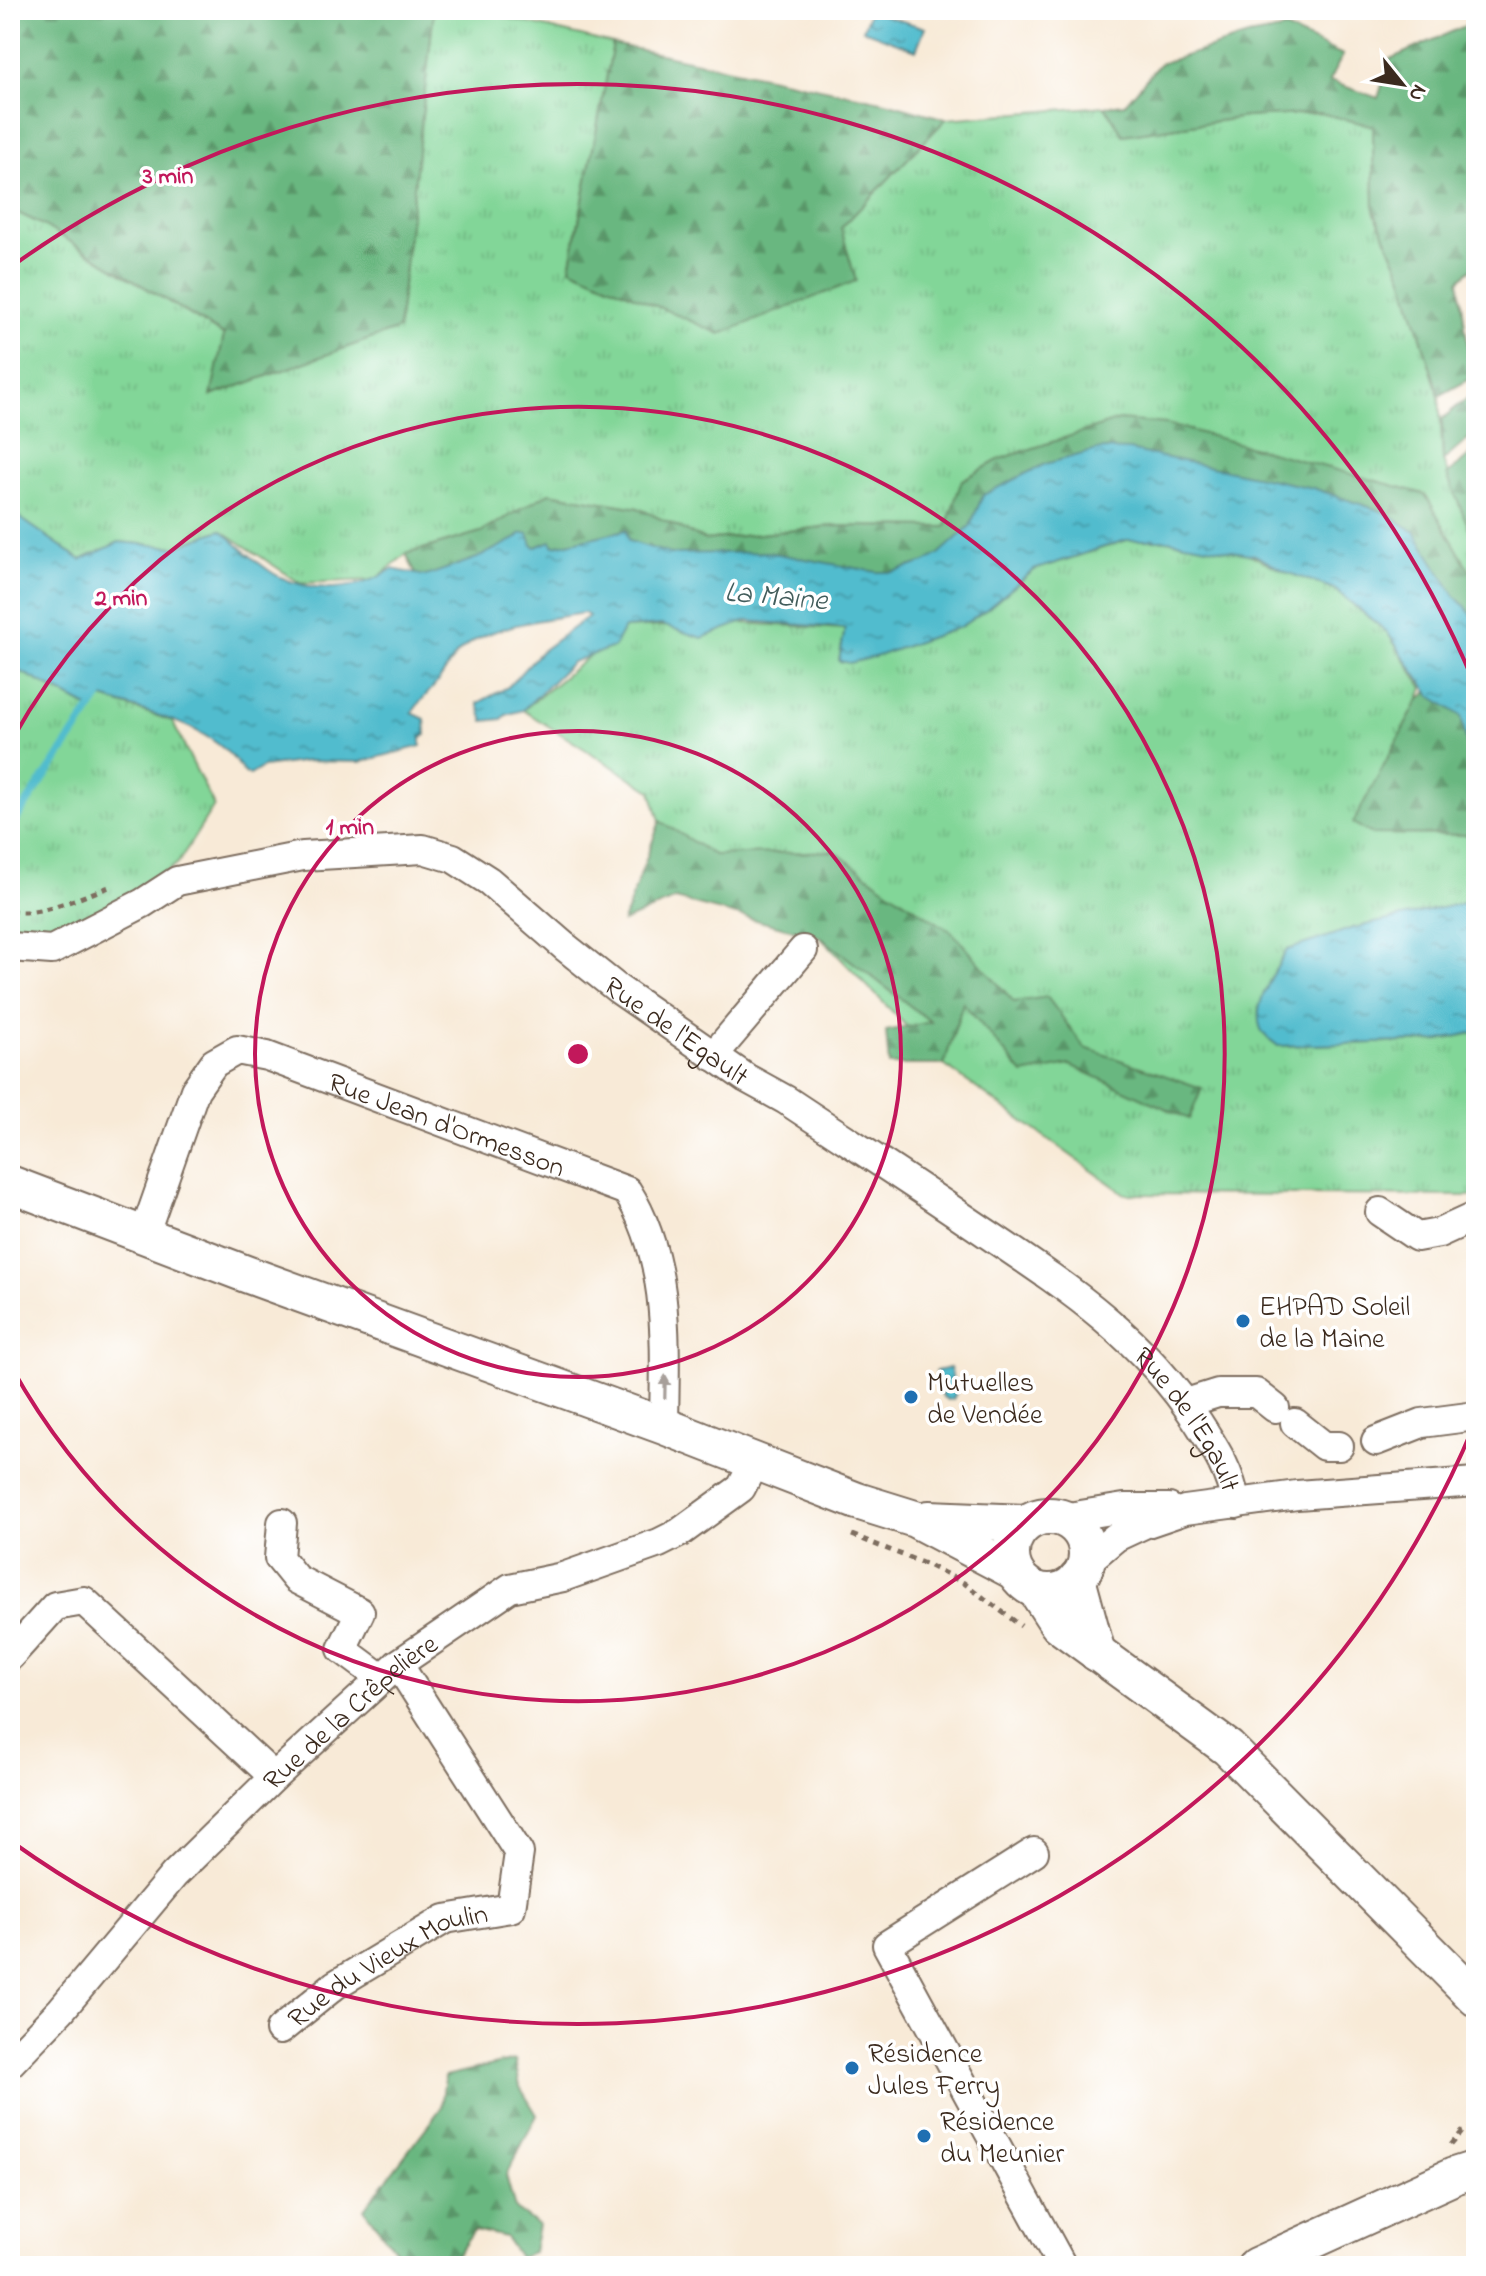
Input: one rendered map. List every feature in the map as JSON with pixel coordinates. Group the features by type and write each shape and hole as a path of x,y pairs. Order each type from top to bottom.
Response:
{"main road":[{"path":"10,1184 664,1426 857,1501 915,1519 1013,1573 1058,1591 1081,1571"},
{"path":"915,1519 1026,1523 1050,1516 1072,1524 1085,1542 1081,1571 1097,1653"},
{"path":"1026,1523 1012,1545 1013,1573 1058,1624 1228,1748 1476,1998"},
{"path":"1256,2266 1473,2168"}],"street":[{"name":"Rue de l'Egault","path":"10,947 52,950 143,903 177,881 303,856 423,849 453,858 489,881 618,989 746,1078 786,1100 1051,1276 1131,1339 1186,1403 1231,1479 1236,1504"},
{"path":"713,1056 803,950"},
{"name":"Rue Jean d'Ormesson","path":"144,1235 195,1090 214,1063 237,1050 267,1056 627,1191 642,1216 662,1283 664,1426"},
{"path":"1380,1212 1417,1237 1439,1233 1476,1216"},
{"path":"1186,1403 1218,1393 1256,1393 1324,1446 1339,1446"},
{"path":"1376,1441 1422,1423 1476,1416"},
{"name":"Rue de la Crêpelière","path":"10,2063 61,2010 174,1875 274,1777 390,1671 510,1588 586,1570 679,1533 741,1488 755,1461"},
{"path":"1081,1571 1116,1537 1185,1510 1297,1495 1476,1482"},
{"path":"1062,1518 1148,1506 1185,1510"},
{"path":"282,1523 279,1558 296,1579 360,1612 342,1649 390,1671"},
{"path":"10,1656 55,1606 84,1601 274,1777"},
{"name":"Rue du Vieux Moulin","path":"280,2030 335,1985 445,1919 511,1908 519,1853 390,1671"},
{"path":"1034,1852 887,1945 1062,2266"}],"path":[{"path":"10,910 16,913 66,902 119,884"}],"green space":[{"path":"10,10 434,10 398,329 211,396 224,335 43,225 10,209"},
{"path":"434,10 476,10 613,44 570,268 841,228 946,119 1105,106 1124,135 1246,117 1321,113 1373,126 1374,211 1403,277 1439,396 1443,461 1476,545 1476,577 1425,494 946,527 832,526 705,540 638,508 549,493 481,532 406,554 375,580 300,583 221,530 175,547 119,542 81,560 10,512 10,209 43,225 224,336 212,396 398,329"},
{"path":"1250,10 1302,10 1300,15 1249,21"},
{"path":"1476,21 1476,265 1459,280 1472,378 1439,396 1403,277 1374,211 1373,126 1320,113 1246,117 1123,135 1105,106 1125,104 1159,64 1248,36 1286,29 1343,55 1329,81 1378,98 1390,59"},
{"path":"613,44 886,102 946,119 841,228 856,281 720,334 570,268"},
{"path":"1476,391 1476,432 1443,461 1442,419"},
{"path":"1119,420 1167,424 1425,494 1476,577 1476,644 1234,497 902,592 420,583 406,554 481,532 549,493 638,508 705,540 833,526 946,527 962,480 1000,459"},
{"path":"1476,450 1476,545 1447,475"},
{"path":"1127,540 1167,540 1245,552 1286,572 1334,589 1387,632 1423,688 1373,834 1476,835 1476,901 1287,950 1270,981 1259,1011 1278,1046 1437,1041 1476,1032 1476,1196 1125,1194 944,1065 820,937 660,821 651,791 523,710 624,628 739,623 845,629 839,661 853,662 960,627 1034,570"},
{"path":"10,666 88,707 103,698 172,721 214,806 178,863 138,894 79,926 27,939 10,935"},
{"path":"1439,682 1476,731 1476,835 1372,834 1353,823 1418,701"},
{"path":"660,821 714,855 834,851 952,932 1014,1002 1047,997 1085,1048 1202,1088 1189,1119 1070,1065 1023,1074 963,1003 944,1065 889,1065 886,1031 931,1022 820,937 675,899 623,922"},
{"path":"515,2060 520,2087 537,2115 506,2175 515,2209 538,2225 533,2252 519,2257 505,2237 474,2230 449,2266 407,2266 364,2209 441,2108 445,2076"}],"water":[{"path":"870,11 925,28 916,50 863,30"},
{"name":"La Maine","path":"1101,449 1129,450 1313,488 1384,512 1415,532 1455,596 1476,619 1476,759 1468,752 1461,716 1431,696 1387,632 1334,589 1286,572 1255,555 1167,540 1126,540 1034,570 960,627 850,663 839,661 845,629 842,628 746,621 702,638 662,625 624,628 614,647 572,662 523,710 502,719 484,721 478,703 508,687 540,652 589,616 584,613 517,625 470,643 455,656 412,713 425,719 426,735 421,737 421,746 360,762 308,761 263,767 250,775 244,773 217,744 181,724 103,698 88,707 10,666 10,511 81,560 119,542 175,547 221,530 257,562 280,577 323,588 352,586 392,569 426,576 477,558 520,534 528,533 532,545 536,547 551,541 554,546 626,530 629,541 671,554 767,552 877,572 893,572 939,554 970,526 983,495 1045,464"},
{"path":"1476,900 1476,1032 1437,1041 1278,1046 1263,1033 1259,1023 1261,1002 1287,950 1353,928"},
{"path":"950,1368 956,1393 953,1399 948,1400 943,1397 936,1371"}],"waterway":[{"path":"10,828 100,696"}],"place":[{"name":"EHPAD Soleil de la Maine","path":"1243,1321"},
{"name":"Mutuelles de Vendée","path":"911,1397"},
{"name":"Résidence Jules Ferry","path":"852,2068"},
{"name":"Résidence du Meunier","path":"924,2136"}]}
